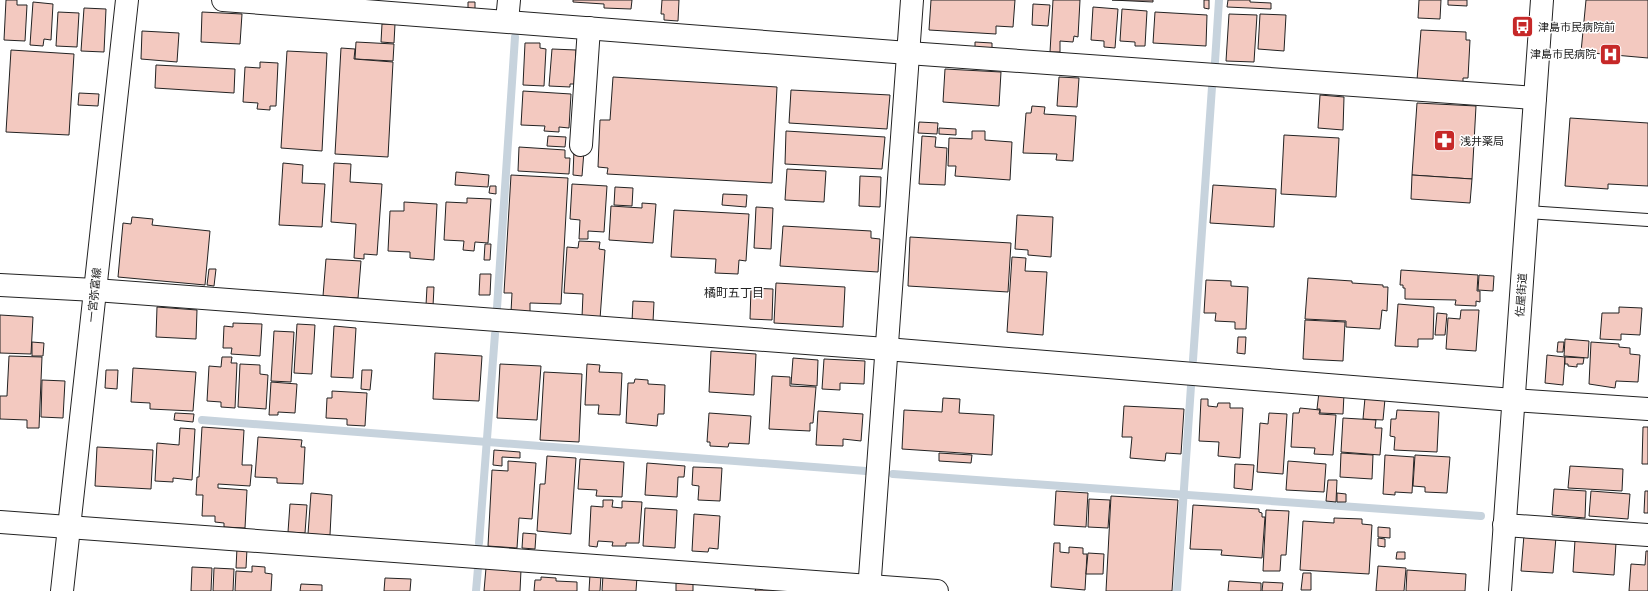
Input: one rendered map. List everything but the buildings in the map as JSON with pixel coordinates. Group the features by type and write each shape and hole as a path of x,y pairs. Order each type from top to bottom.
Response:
{"street":[{"name":"一宮弥富線","path":"62,591 127,0"},
{"path":"223,0 376,5 507,21 589,28 908,53 1535,98"},
{"path":"507,21 509,0"},
{"path":"869,589 912,0"},
{"name":"佐屋街道","path":"1500,591 1542,0"},
{"path":"581,145 589,28"},
{"path":"0,285 95,290 886,349 1513,400 1648,409"},
{"path":"0,522 869,589 937,591"},
{"path":"1504,525 1648,535"}],"lane":[{"path":"1527,212 1648,220"}],"waterway":[{"path":"1215,62 1219,0"},
{"path":"497,308 515,37"},
{"path":"1193,360 1212,87"},
{"path":"479,543 495,334"},
{"path":"1177,591 1191,386"},
{"path":"202,420 866,471"},
{"path":"893,474 1481,516"},
{"path":"476,591 478,568"}],"place":[{"name":"津島市民病院前","path":"1522,27"},
{"name":"津島市民病院","path":"1611,54"},
{"name":"浅井薬局","path":"1444,141"}],"district":[{"name":"橘町五丁目","path":"734,293"}]}
